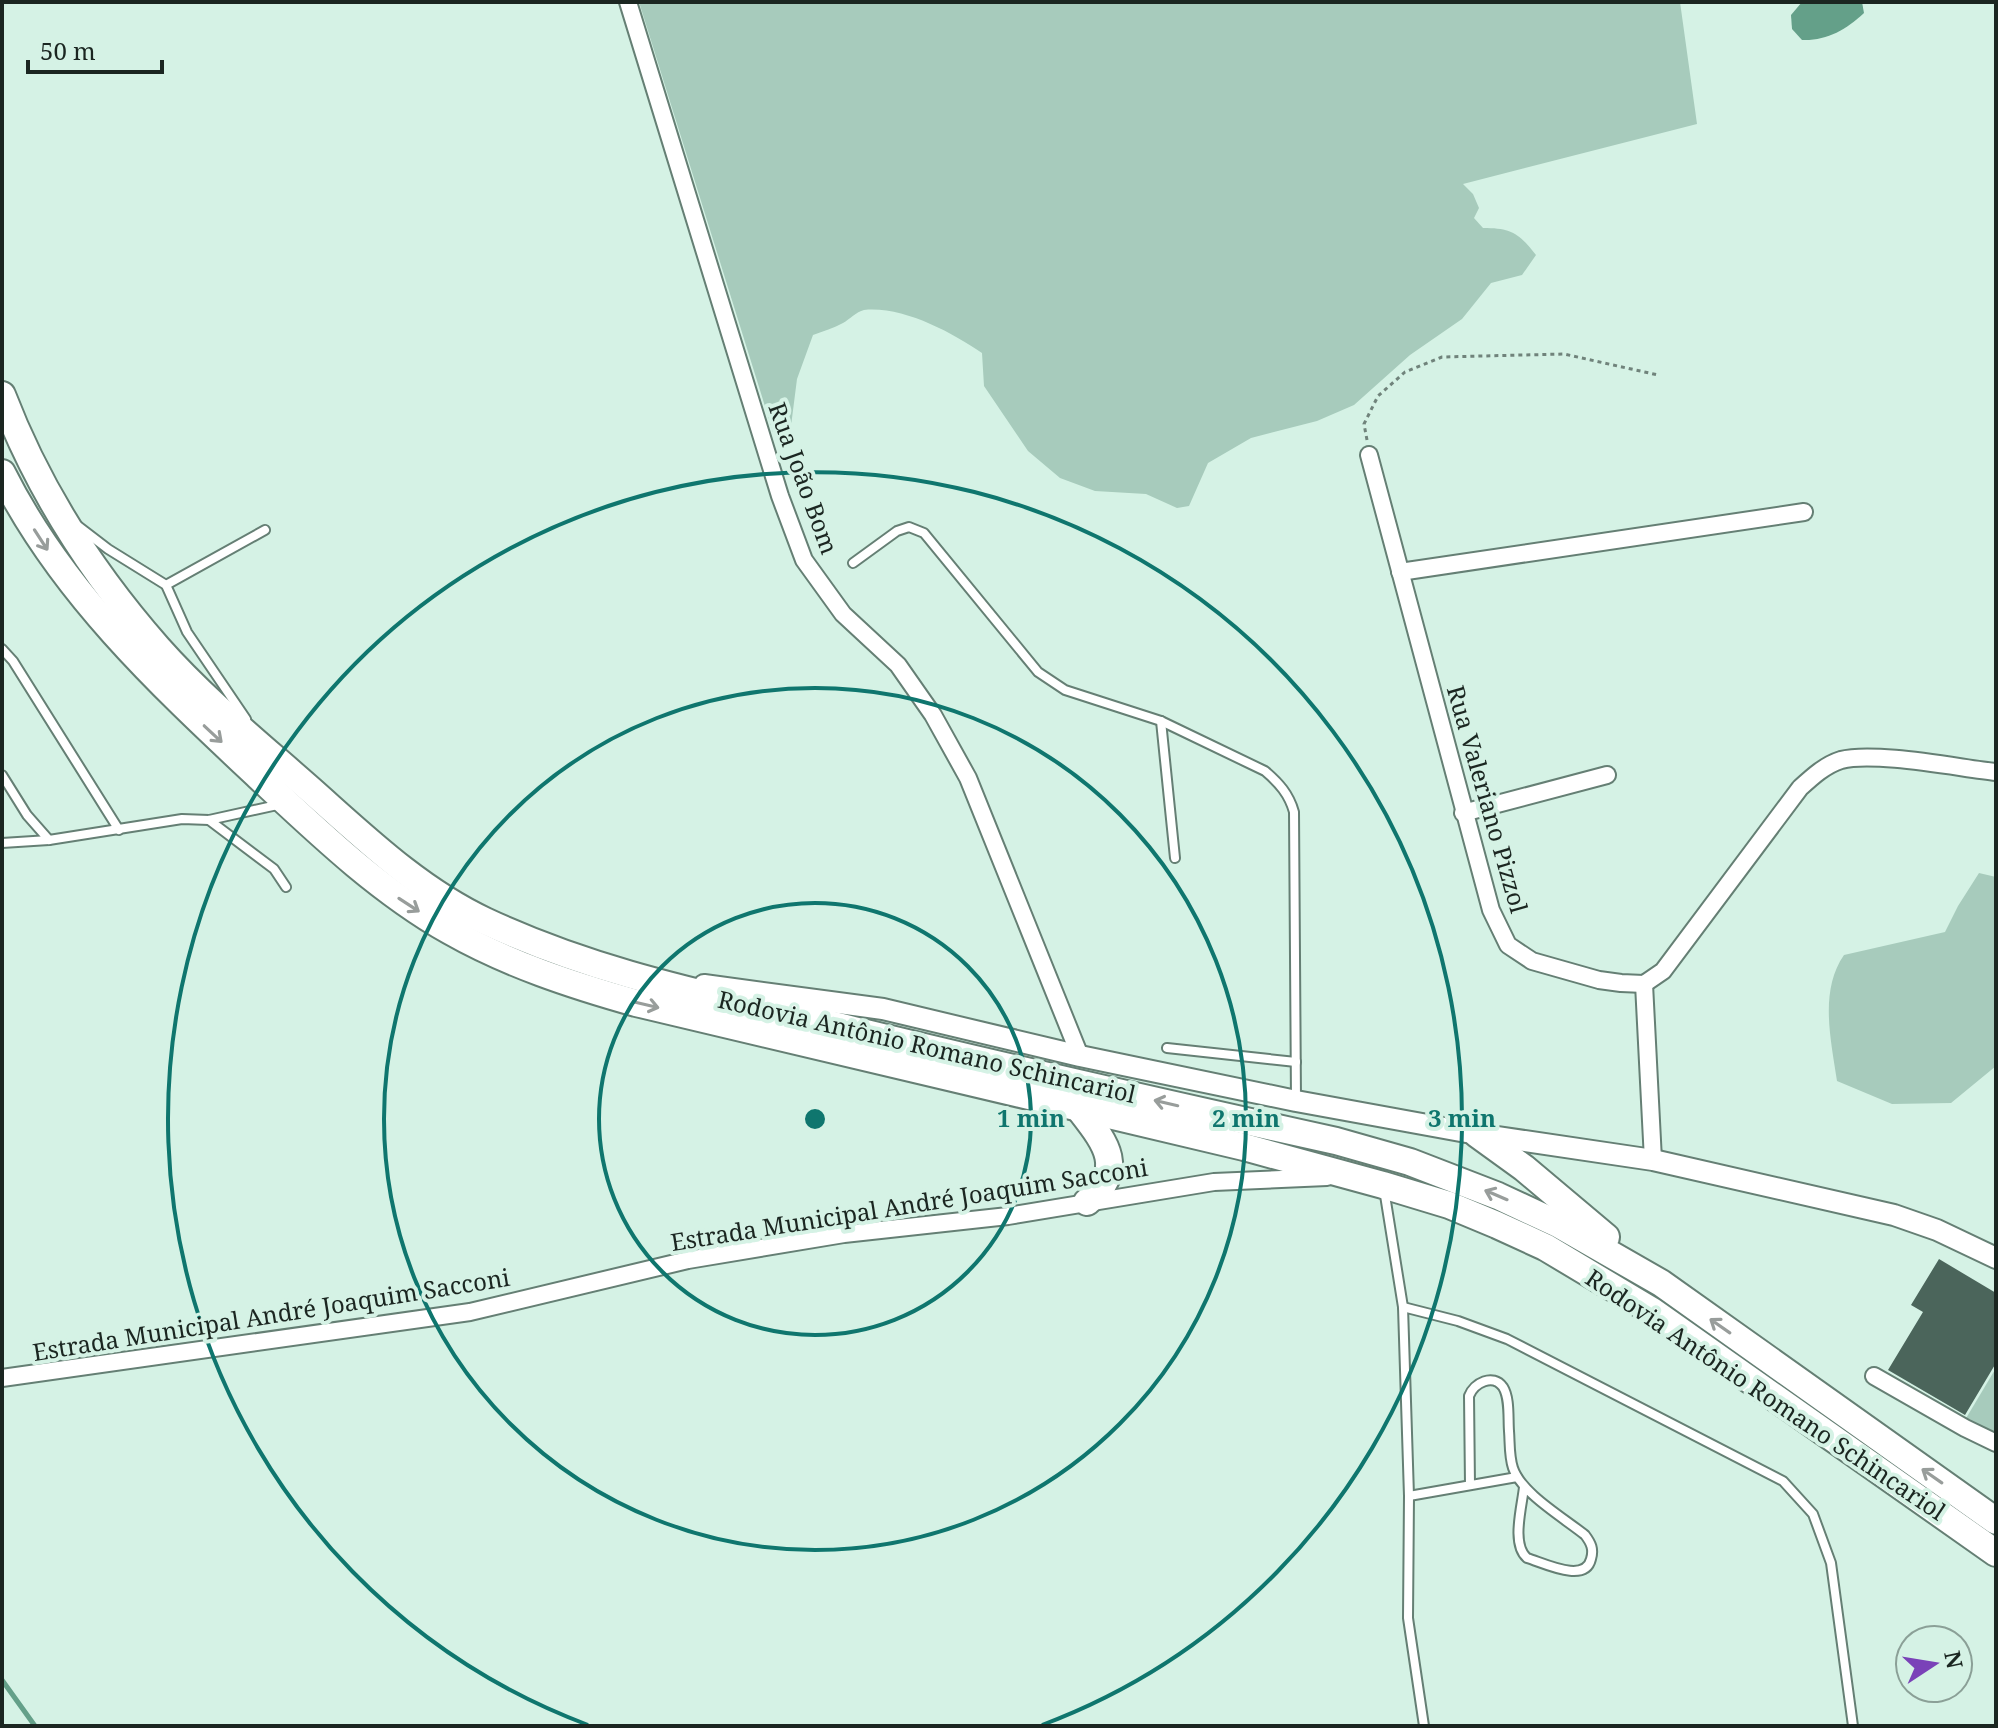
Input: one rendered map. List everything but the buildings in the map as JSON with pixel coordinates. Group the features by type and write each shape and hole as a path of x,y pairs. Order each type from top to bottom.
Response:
{"highway":[{"name":"Rodovia Antônio Romano Schincariol","path":"2,395 20,441 79,546 159,649 206,696 390,861 430,891 481,919 547,949 595,966 1372,1150 1498,1196 1558,1224 1661,1283 1996,1521"},
{"name":"Rodovia Antônio Romano Schincariol","path":"2,473 46,548 85,601 179,703 348,859 401,900 452,932 540,972 636,1003 1077,1106 1353,1176 1449,1205 1545,1247 1590,1272 1710,1349 1996,1553"},
{"path":"1077,1106 1106,1147 1111,1165 1108,1178 1087,1202"},
{"path":"1477,1134 1661,1283"}],"street":[{"name":"Rua João Bom","path":"628,2 780,496 804,560 843,614 898,665 933,715 968,778 1080,1056"},
{"name":"Rua Valeriano Pizzol","path":"1369,455 1463,813 1491,910 1508,945 1532,961 1599,980 1644,984"},
{"path":"1400,572 1804,512"},
{"path":"1653,1160 1644,984 1663,971 1800,788 1816,773 1841,760 1871,757 1996,772"},
{"path":"1463,813 1607,775"},
{"path":"644,979 743,989 883,1009 1080,1056 1296,1101 1477,1134 1653,1160 1894,1215 1937,1230 1996,1258"},
{"name":"Estrada Municipal André Joaquim Sacconi","path":"2,1378 470,1312 688,1260 844,1234 1008,1216 1214,1182 1353,1176"},
{"path":"1874,1376 1996,1443"}],"lane":[{"path":"56,508 108,549 166,585 187,632 267,751"},
{"path":"853,563 897,531 909,527 924,533 1038,672 1065,690 1161,721 1265,771 1279,784 1294,812 1296,1101"},
{"path":"166,585 265,530"},
{"path":"2,649 13,661 119,830"},
{"path":"1161,721 1175,858"},
{"path":"2,775 27,815 49,840"},
{"path":"2,843 49,840 182,819 209,820 287,803"},
{"path":"209,820 274,869 286,887"},
{"path":"1167,1048 1296,1062"},
{"path":"1383,1185 1403,1307 1409,1496 1408,1618 1424,1726"},
{"path":"1403,1307 1458,1321 1507,1339 1783,1481 1813,1514 1831,1563 1853,1726"},
{"path":"1470,1485 1469,1396 1472,1388 1482,1381 1496,1382 1503,1387 1511,1457 1517,1477 1524,1487 1585,1535 1592,1544 1590,1566 1584,1571 1569,1571 1522,1554 1519,1538 1524,1487"},
{"path":"1409,1496 1517,1477"}],"path":[{"path":"1369,455 1364,424 1378,396 1405,372 1442,357 1564,354 1658,375"}],"shaded area":[{"path":"639,2 1680,2 1697,124 1463,184 1473,194 1479,208 1474,218 1483,228 1514,233 1536,255 1522,275 1491,283 1462,319 1410,355 1354,405 1317,421 1251,438 1208,463 1189,506 1177,508 1146,494 1095,491 1060,478 1028,451 984,386 982,353 941,329 895,312 864,310 840,325 813,335 797,379 791,426 773,432"},
{"path":"1802,2 1862,2 1864,13 1835,33 1819,39 1802,40 1792,29 1791,15"},
{"path":"1979,873 1996,877 1996,1066 1951,1103 1892,1104 1837,1081 1829,1000 1836,969 1844,955 1945,932"},
{"path":"1996,1368 1996,1434 1965,1420"}],"waterway":[{"path":"2,1680 35,1726"}]}
